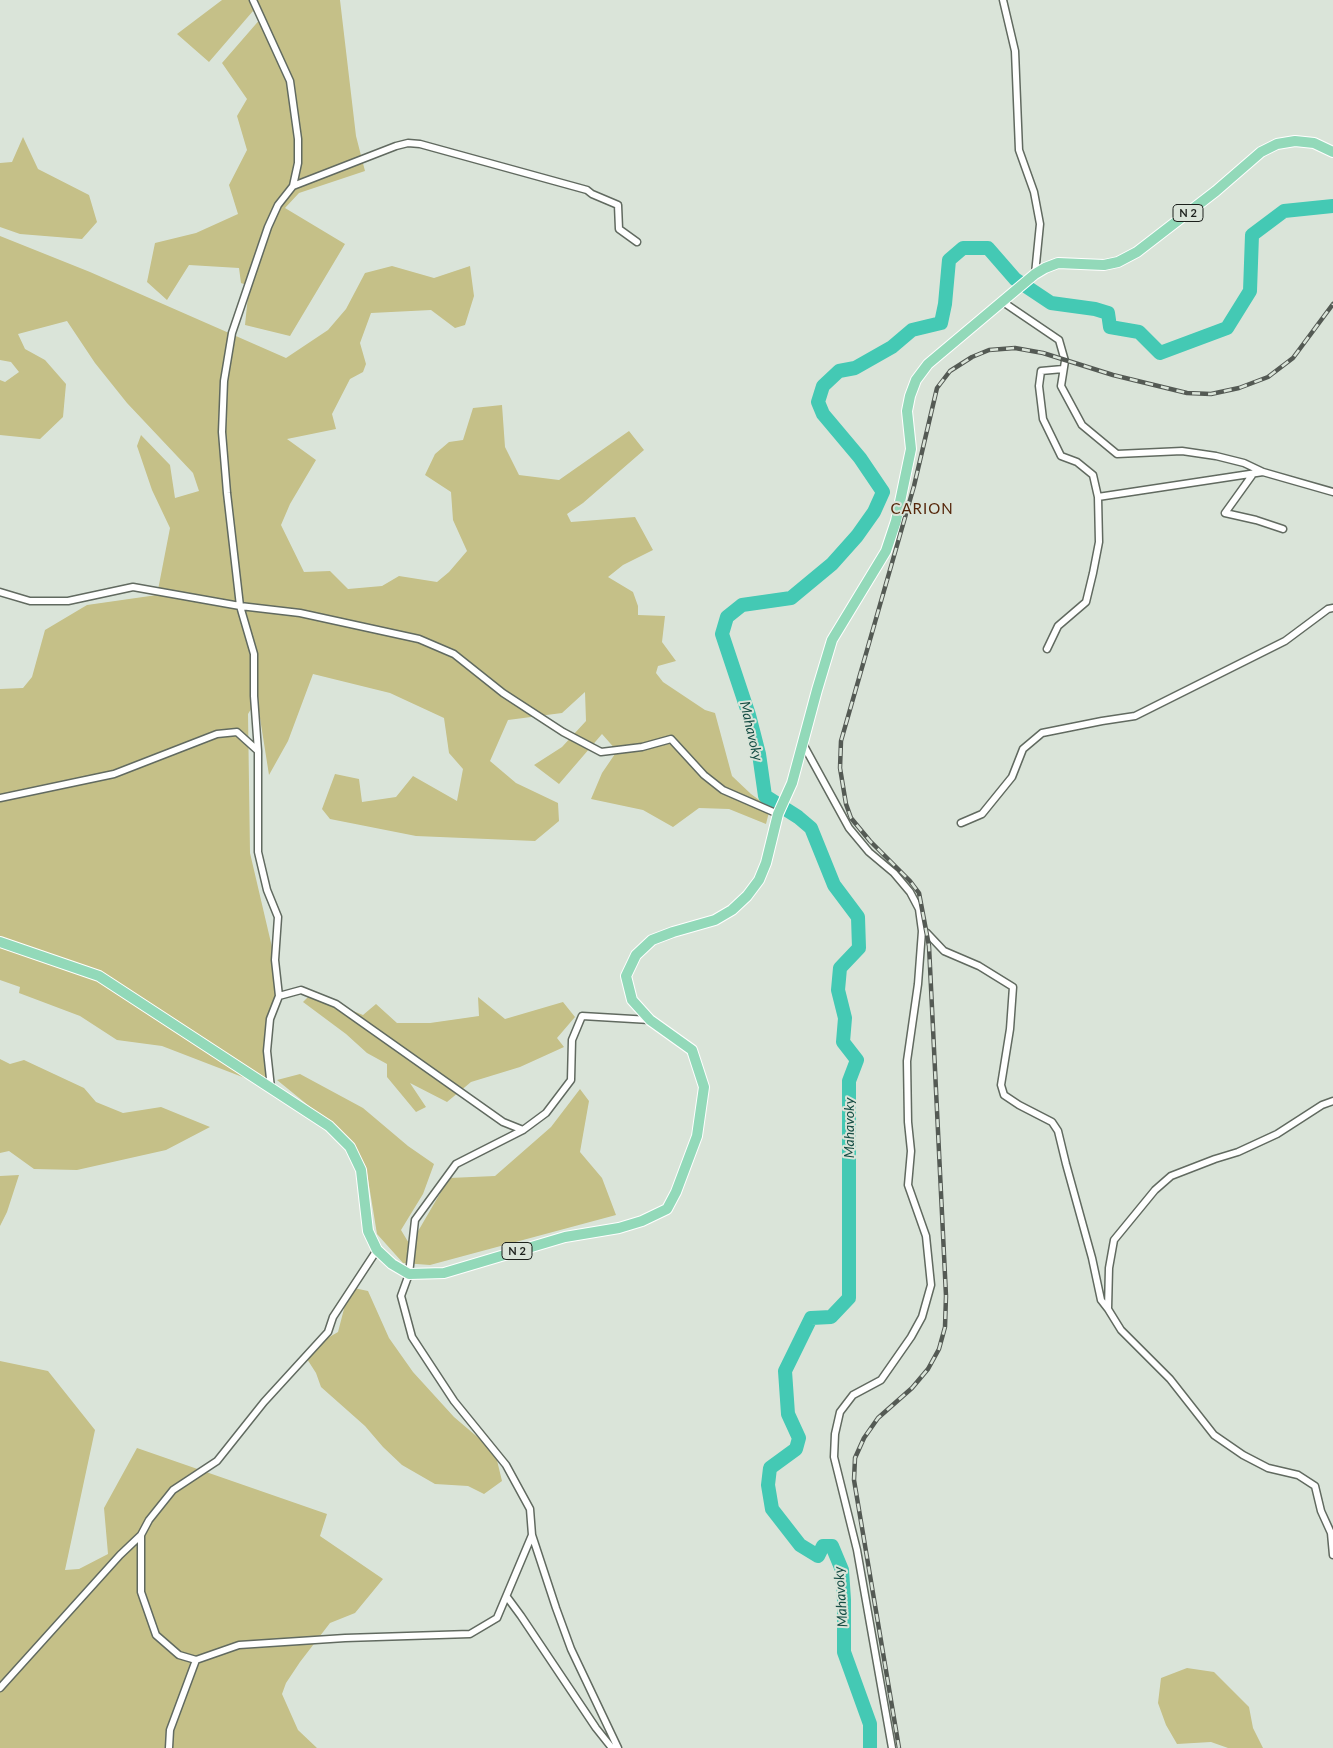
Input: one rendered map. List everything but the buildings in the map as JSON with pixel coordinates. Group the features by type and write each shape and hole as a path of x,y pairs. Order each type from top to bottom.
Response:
{"main road":[{"name":"N 2","path":"410,1274 444,1273 565,1237 627,1226 667,1209 676,1192 697,1136 704,1087 692,1050 650,1020 632,1000 626,976 636,954 652,940 714,920 732,910 747,896 759,880 766,863 778,814 792,784 832,640 886,551 896,521 911,448 907,411 916,380 928,364 1035,274 1058,262 1104,265 1118,262 1137,252 1216,192 1261,152 1277,144 1295,141 1314,143 1333,152"},
{"path":"0,942 99,976 329,1126 350,1147 361,1170 368,1231 377,1250 392,1264 410,1274"}],"street":[{"path":"252,0 290,81 298,139 298,163 293,186 278,205 268,226 232,333 224,381 222,432 240,606 254,654 254,696 258,751 258,852 266,890 278,918 275,960 279,996 270,1019 266,1051 271,1088"},
{"path":"1003,0 1015,51 1019,150 1034,192 1040,224 1035,274"},
{"path":"293,186 396,146 408,143 420,144 587,190 618,205 618,229 637,242"},
{"path":"1003,302 1059,340 1064,361 1061,386 1082,425 1117,454 1182,451 1244,462 1264,472 1333,492"},
{"path":"1046,649 1058,626 1086,602 1094,574 1099,542 1098,497 1093,475 1077,462 1061,456 1044,419 1039,386 1041,372 1064,369"},
{"path":"1098,497 1264,472"},
{"path":"1253,474 1225,513 1284,529"},
{"path":"0,592 30,601 68,601 133,586 240,606 300,613 419,639 454,654 502,693 563,732 601,752 642,747 671,740 704,775 723,790 778,814"},
{"path":"961,823 982,814 1012,778 1022,749 1042,733 1135,716 1285,641 1328,609 1333,608"},
{"path":"0,798 114,774 217,734 237,732 258,751"},
{"path":"803,744 849,828 869,852 894,873 910,892 919,909 922,931 918,984 907,1062 908,1122 911,1151 908,1185 926,1236 932,1285 922,1316 911,1337 881,1380 854,1395 840,1412 835,1434 834,1457 857,1550 892,1748"},
{"path":"922,931 927,933 944,951 979,966 1013,987 1010,1029 1001,1085 1004,1095 1052,1122 1058,1130 1092,1258 1101,1300 1122,1330 1170,1379 1214,1435 1268,1468 1298,1475 1315,1486 1321,1511 1331,1533 1333,1555"},
{"path":"279,996 301,990 336,1004 503,1122 523,1130"},
{"path":"618,1748 571,1649 532,1535 530,1509 506,1465 454,1402 412,1337 401,1296 410,1274 415,1220 456,1164 523,1130 546,1113 571,1080 572,1040 582,1016 650,1020"},
{"path":"1108,1309 1109,1268 1114,1240 1155,1190 1171,1176 1238,1152 1269,1137 1322,1105 1333,1101"},
{"path":"0,1688 120,1555 141,1535 149,1520 173,1490 217,1461 264,1402 328,1332 332,1317 377,1250"},
{"path":"141,1535 141,1592 156,1635 179,1655 196,1660 239,1645 345,1638 470,1634 498,1618 532,1535"},
{"path":"507,1597 612,1748"},
{"path":"169,1748 170,1730 196,1660"}],"shaded area":[{"path":"222,0 340,0 356,136 365,171 299,193 285,208 345,244 290,336 245,325 249,286 241,283 239,268 189,265 167,300 147,282 155,243 196,233 238,214 229,185 247,150 237,116 247,99 222,63 262,17 253,11 209,62 177,34"},
{"path":"23,137 38,169 89,195 97,222 82,239 20,234 0,227 0,163 12,162"},
{"path":"0,236 90,272 286,358 328,330 346,309 365,273 392,266 434,278 470,266 474,296 465,325 455,328 431,310 371,313 360,343 366,364 363,372 350,379 332,414 336,429 287,439 316,460 290,504 281,525 304,572 330,571 348,589 382,586 399,576 437,582 449,572 467,551 453,520 451,492 425,475 435,454 449,442 463,440 473,408 502,405 505,447 519,475 559,480 629,431 644,450 583,503 567,514 571,522 635,517 653,550 623,565 608,577 633,592 638,606 638,615 665,616 662,642 676,661 658,666 656,673 663,682 705,710 715,713 732,776 751,794 770,808 766,824 729,809 699,808 673,827 643,810 591,799 602,773 617,751 602,734 559,784 534,765 562,747 586,721 585,692 562,713 508,720 490,761 516,783 558,803 559,821 535,841 416,836 330,819 322,809 335,774 359,779 362,802 396,797 413,776 457,801 463,769 449,753 444,718 390,693 313,674 288,741 269,775 257,699 248,714 250,853 275,960 279,995 267,1051 271,1088 162,1046 117,1040 80,1016 19,993 20,987 0,980 0,689 23,688 32,677 45,630 87,605 157,595 170,528 152,490 137,446 141,435 170,465 175,498 199,491 193,473 127,403 95,363 67,321 18,334 25,349 45,360 66,384 63,417 40,439 0,435 0,380 5,382 19,372 11,362 0,360"},
{"path":"311,994 363,1015 376,1004 397,1023 430,1023 479,1016 478,997 505,1019 563,1002 575,1017 557,1038 564,1047 520,1067 471,1082 447,1102 410,1083 426,1107 416,1112 387,1077 387,1064 367,1053 346,1034 303,1002"},
{"path":"0,1059 10,1064 24,1060 84,1088 96,1102 123,1113 161,1107 210,1127 166,1150 77,1170 34,1169 9,1151 0,1153"},
{"path":"300,1074 363,1108 408,1146 434,1164 423,1194 401,1230 410,1245 449,1178 495,1176 551,1127 580,1089 589,1101 580,1152 602,1178 616,1215 430,1265 403,1263 377,1234 366,1167 352,1141 277,1080"},
{"path":"19,1175 7,1212 0,1226 0,1176"},
{"path":"354,1288 368,1291 389,1338 413,1372 454,1417 495,1452 502,1481 484,1494 468,1486 435,1484 402,1465 365,1426 321,1387 316,1373 307,1359 326,1339 338,1332 345,1305"},
{"path":"0,1361 48,1371 95,1430 65,1570 79,1569 108,1554 104,1508 137,1448 327,1514 320,1536 383,1579 355,1613 330,1623 286,1683 282,1694 298,1730 317,1748 0,1748"},
{"path":"1187,1668 1214,1672 1249,1707 1253,1728 1263,1748 1228,1748 1211,1742 1177,1744 1166,1725 1158,1703 1161,1678"}],"waterway":[{"name":"Mahavoky","path":"870,1748 870,1724 844,1652 842,1570 832,1546 823,1546 818,1556 800,1545 772,1509 768,1485 770,1468 796,1449 799,1438 788,1414 785,1371 811,1318 831,1317 849,1298 849,1081 857,1060 843,1042 845,1018 838,990 840,968 859,948 858,917 834,885 811,828 798,817 765,796 759,754 749,715 722,634 727,617 742,605 791,598 832,564 857,536 874,512 883,492 860,458 823,414 818,402 823,386 839,371 855,368 892,347 912,330 941,323 945,304 949,260 963,248 988,248 1015,279 1051,303 1095,309 1108,313 1110,327 1139,332 1160,353 1227,328 1250,291 1252,235 1284,211 1333,206"}],"railway":[{"path":"899,1748 854,1480 855,1458 864,1438 878,1418 912,1388 928,1369 939,1349 945,1327 946,1296 929,946 919,893 851,818 846,804 840,768 841,741 914,486 937,388 950,371 972,357 989,350 1015,348 1043,353 1113,375 1187,393 1211,394 1239,388 1268,377 1293,358 1333,304"}],"district":[{"name":"CARION","path":"922,509"}]}
